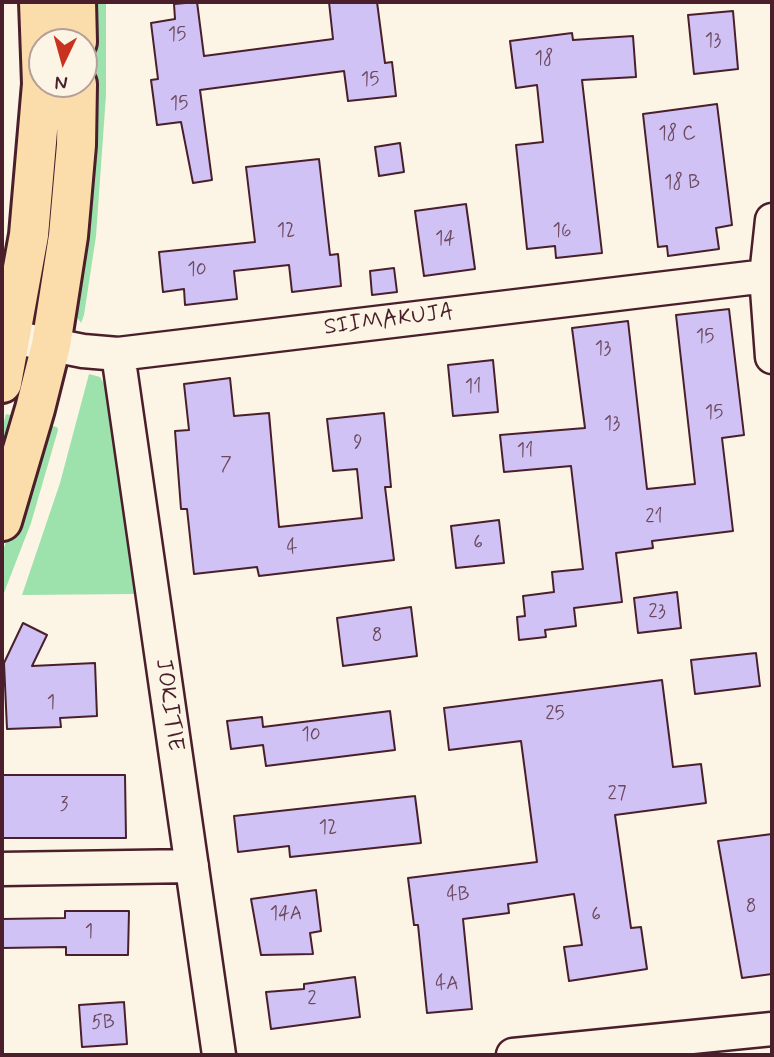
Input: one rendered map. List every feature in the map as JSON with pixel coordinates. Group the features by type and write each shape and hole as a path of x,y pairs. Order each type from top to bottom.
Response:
{"main road":[{"path":"2,383 29,235 41,84 39,2"},
{"path":"76,2 77,28"},
{"path":"2,521 51,345 68,236 76,145 77,98"}],"street":[{"path":"772,220 766,276 772,357"},
{"name":"SIIMAKUJA","path":"12,337 83,351 118,354 766,276"},
{"name":"JOKITIE","path":"118,354 219,1055"},
{"path":"2,869 191,866"},
{"path":"513,1055 772,1029"}],"green space":[{"path":"87,2 106,2 106,95 96,236 81,323 75,314 88,98 98,98 98,28 88,28"},
{"path":"89,374 100,377 108,390 136,594 22,595 60,483"},
{"path":"6,414 23,418 2,491 2,429"},
{"path":"43,424 57,427 58,430 31,523 2,598 2,554"}],"building":[{"path":"197,2 204,56 333,39 329,2 377,2 385,63 392,62 396,96 348,101 344,71 200,90 212,180 193,183 181,122 157,125 151,80 158,79 151,23 175,19 174,4"},
{"path":"733,11 738,69 694,74 688,15"},
{"path":"572,33 573,40 633,36 636,77 582,80 602,253 556,258 555,246 527,249 516,145 543,142 537,85 516,88 510,41"},
{"path":"717,104 732,225 716,228 719,249 668,256 667,246 658,247 643,114"},
{"path":"400,143 404,172 379,176 375,147"},
{"path":"319,159 330,255 338,254 341,286 292,292 289,265 234,271 237,299 185,305 184,289 163,292 159,252 255,242 246,167"},
{"path":"466,204 475,269 424,276 415,211"},
{"path":"394,268 397,292 372,295 370,271"},
{"path":"729,309 744,435 722,438 733,531 652,541 653,548 616,553 622,602 574,608 576,626 545,630 546,637 519,640 517,617 525,616 523,596 554,592 552,572 583,569 571,466 504,472 500,435 585,428 572,328 628,321 647,489 695,484 676,315"},
{"path":"493,360 498,412 453,416 448,365"},
{"path":"230,378 234,416 269,413 279,527 362,518 357,469 333,471 327,419 384,413 391,487 385,487 394,560 259,576 257,567 194,574 187,509 181,509 175,431 189,430 184,384"},
{"path":"499,520 504,563 456,568 451,526"},
{"path":"677,592 681,628 638,633 634,598"},
{"path":"411,607 417,656 343,666 337,618"},
{"path":"23,623 47,635 32,666 95,663 97,716 60,718 61,727 7,729 4,663"},
{"path":"756,653 760,686 695,694 691,660"},
{"path":"662,680 673,767 701,764 706,803 615,815 631,928 641,927 647,969 569,981 564,947 582,945 574,894 508,904 509,913 463,919 472,1009 427,1013 418,925 414,925 408,878 537,862 521,741 449,750 444,708"},
{"path":"390,711 395,750 266,766 263,745 231,749 227,721 262,717 263,727"},
{"path":"2,775 125,775 126,838 2,838"},
{"path":"415,796 421,843 290,857 289,846 238,852 234,816"},
{"path":"772,834 772,974 742,978 718,841"},
{"path":"316,890 321,931 310,933 313,954 261,955 251,899"},
{"path":"65,911 129,911 128,955 66,955 66,947 2,948 2,919 65,918"},
{"path":"355,977 360,1017 271,1029 266,992 304,989 304,984"},
{"path":"124,1002 127,1044 82,1047 79,1005"}]}
